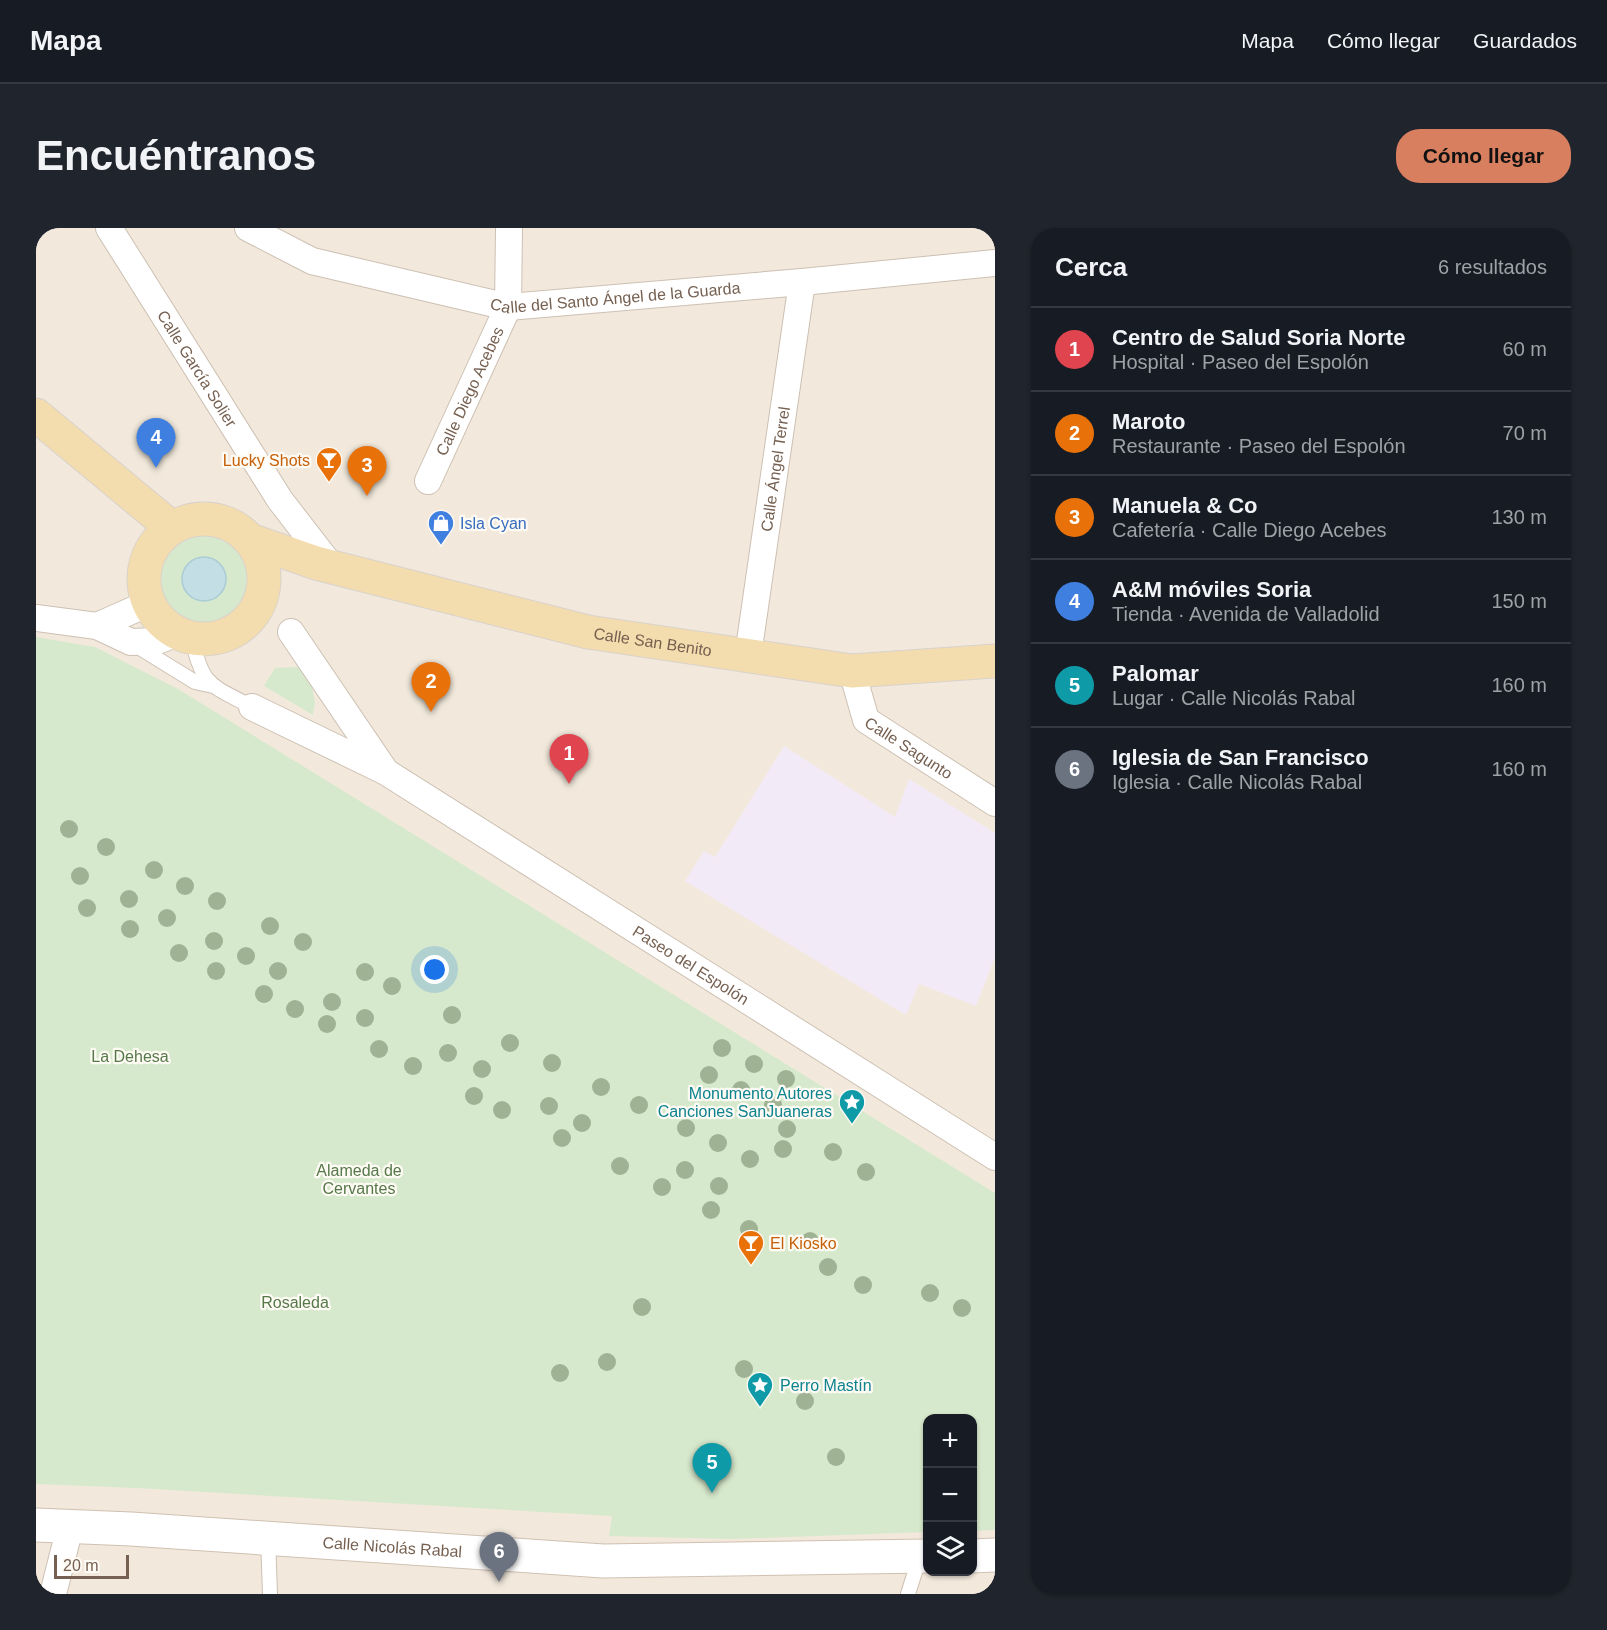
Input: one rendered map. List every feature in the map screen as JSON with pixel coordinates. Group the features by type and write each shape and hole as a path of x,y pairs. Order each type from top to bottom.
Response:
{"main road":[{"path":"36,415 172,528"},
{"path":"204,519 232,525 250,540 263,562 264,589 256,610 241,627 221,637 185,636 161,620 149,603 144,580 148,559 159,540 172,528 186,521 204,519"},
{"name":"Calle San Benito","path":"250,540 323,564 588,632 852,671 995,661"},
{"path":"264,589 323,564"}],"street":[{"name":"Calle García Solier","path":"109,228 280,500 323,564"},
{"name":"Calle del Santo Ángel de la Guarda","path":"248,228 312,261 508,307 995,263"},
{"name":"Calle Diego Acebes","path":"428,480 508,307 509,228"},
{"name":"Calle Ángel Terrel","path":"748,656 802,282"},
{"path":"98,626 149,603"},
{"path":"36,618 98,626 131,642 185,636"},
{"name":"Paseo del Espolón","path":"291,632 386,772"},
{"name":"Calle Sagunto","path":"852,671 866,720 995,803"},
{"name":"Paseo del Espolón","path":"251,710 386,772 995,1157"},
{"name":"Calle Nicolás Rabal","path":"36,1525 131,1529 603,1560 923,1556"},
{"path":"52,1594 70,1527"},
{"path":"977,1556 995,1555"}],"lane":[{"path":"185,636 203,676 213,686 251,710"},
{"path":"131,642 195,682 213,686"},
{"path":"268,1538 270,1594"},
{"path":"908,1594 923,1558"}],"shaded area":[{"path":"36,228 995,228 995,1594 36,1594"},
{"path":"784,746 895,817 909,779 995,833 995,957 976,1006 919,984 906,1015 685,881 704,851 715,857"}],"green space":[{"path":"204,535 221,539 235,548 244,562 248,579 244,596 235,610 221,619 204,623 187,619 173,610 164,596 160,579 164,562 173,548 187,539"},
{"name":"Alameda de Cervantes","path":"36,637 95,647 178,689 995,1193 995,1530 977,1531 977,1414 923,1414 923,1532 732,1539 609,1536 612,1516 36,1484"},
{"path":"298,667 309,673 315,702 313,715 264,686 275,668"}],"water":[{"path":"204,557 213,558 220,563 225,570 225,588 220,595 213,600 204,601 195,600 188,595 183,588 182,579 183,570 188,563 195,558"}],"place":[{"name":"A&M móviles Soria","path":"156,468"},
{"name":"Lucky Shots","path":"329,483"},
{"name":"Manuela & Co","path":"367,496"},
{"name":"Isla Cyan","path":"441,546"},
{"name":"Maroto","path":"431,712"},
{"name":"Centro de Salud Soria Norte","path":"569,784"},
{"name":"Monumento Autores Canciones SanJuaneras","path":"852,1125"},
{"name":"El Kiosko","path":"751,1266"},
{"name":"Perro Mastín","path":"760,1408"},
{"name":"Palomar","path":"712,1493"},
{"name":"Iglesia de San Francisco","path":"499,1582"}],"park label":[{"name":"La Dehesa","path":"130,1056"},
{"name":"Rosaleda","path":"295,1302"}]}
